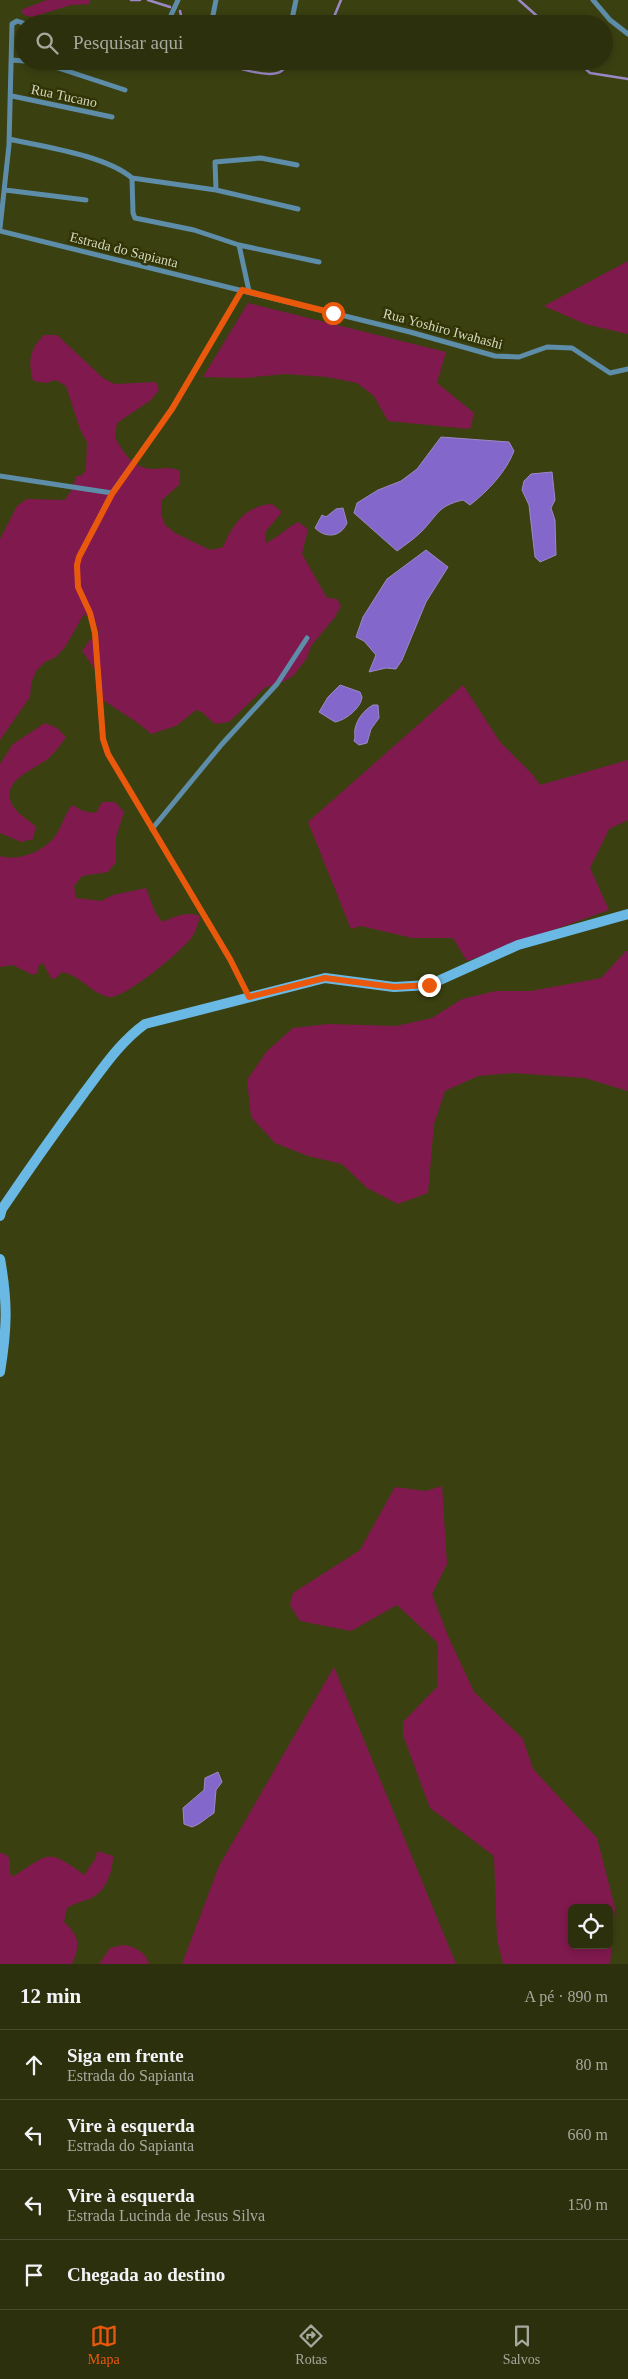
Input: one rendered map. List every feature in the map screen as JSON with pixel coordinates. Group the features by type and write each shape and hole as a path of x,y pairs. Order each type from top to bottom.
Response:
{"main road":[{"path":"0,1216 2,1209 48,1141 129,1036 145,1024 325,978 394,987 429,985 518,945 628,914"},
{"path":"0,1259 5,1289 7,1328 0,1372"}],"street":[{"path":"171,15 178,0"},
{"path":"213,15 216,0"},
{"path":"293,15 296,0"},
{"path":"594,0 606,15"},
{"path":"0,230 12,96 12,24 15,22"},
{"path":"613,22 628,34"},
{"path":"64,70 124,90"},
{"name":"Rua Tucano","path":"12,96 112,117"},
{"path":"9,139 94,159 109,164 132,178 216,190 298,209"},
{"path":"216,190 215,162 261,158 297,165"},
{"path":"132,178 133,213 136,218 194,230 239,245 319,262"},
{"path":"5,190 86,200"},
{"name":"Estrada do Sapianta","path":"0,230 333,313"},
{"path":"239,245 249,291"},
{"path":"242,290 172,409 112,494 79,557 77,565 78,587 90,613 95,633 103,739 108,754 230,959 249,997"},
{"name":"Rua Yoshiro Iwahashi","path":"333,313 495,356 519,357 547,347 561,346 572,348 610,373 628,369"},
{"path":"0,476 112,494"},
{"path":"152,829 222,744 277,684 307,638"}],"shaded area":[{"path":"47,0 90,0 90,4 71,5 38,15 24,15 21,10"},
{"path":"628,261 628,334 585,324 544,306"},
{"path":"248,303 446,352 437,383 474,413 470,429 388,421 374,396 357,383 327,377 285,374 245,378 203,377"},
{"path":"44,335 57,335 103,378 114,384 156,382 159,390 151,400 117,423 115,438 134,463 146,468 169,468 180,471 180,484 161,501 161,514 165,525 175,533 210,550 223,547 231,530 242,517 255,508 272,504 282,512 266,531 265,543 298,522 308,529 302,554 327,598 337,599 341,606 335,617 311,646 307,658 293,676 283,682 266,687 229,722 215,724 202,712 196,710 176,726 151,734 99,697 97,672 82,651 89,641 99,633 95,621 84,614 65,647 56,657 45,662 36,671 31,684 30,697 0,740 0,539 17,506 27,499 65,500 73,488 76,476 81,476 86,470 87,442 80,429 66,386 56,380 46,383 33,381 30,367 31,356 35,346"},
{"path":"441,437 509,442 514,451 501,474 477,500 470,505 463,500 454,502 443,508 418,535 397,551 354,513 357,503 378,490 401,481 417,469"},
{"path":"552,472 555,500 551,508 555,520 556,555 540,562 535,557 529,505 522,490 524,481 531,474"},
{"path":"343,508 347,523 337,534 324,534 315,528 322,515 326,517 336,509"},
{"path":"426,550 448,567 426,602 402,660 396,669 386,668 369,672 376,655 364,641 356,637 363,617 387,579"},
{"path":"340,685 360,692 362,697 359,705 352,713 344,719 335,722 319,712 328,697"},
{"path":"463,685 500,742 533,775 540,785 628,760 628,820 609,829 590,868 609,910 467,961 453,938 412,938 361,926 351,929 308,822"},
{"path":"373,705 378,705 379,718 371,729 367,743 359,745 354,741 357,722 361,715"},
{"path":"45,723 57,728 66,737 49,758 22,776 11,787 10,794 13,806 36,827 33,839 21,842 0,833 0,764 13,744"},
{"path":"102,802 115,802 124,812 116,837 116,862 108,872 82,876 74,886 76,898 101,901 113,895 146,888 155,912 162,922 185,914 200,916 192,937 177,953 139,983 116,996 109,997 96,992 69,974 62,972 55,979 51,978 43,963 39,965 37,973 33,975 13,965 0,967 0,856 21,857 35,852 53,839 72,805 83,811 96,813"},
{"path":"628,951 628,1091 585,1078 513,1073 478,1076 445,1091 434,1124 428,1193 398,1204 367,1188 342,1164 308,1156 275,1143 251,1117 247,1080 267,1051 293,1028 328,1024 396,1026 432,1018 462,999 496,991 531,991 601,978"},
{"path":"442,1486 447,1564 432,1594 448,1636 474,1692 523,1739 533,1769 597,1838 615,1908 613,1930 613,1904 568,1904 568,1949 611,1949 610,1964 503,1964 497,1939 494,1856 430,1808 403,1735 403,1722 437,1687 438,1643 397,1605 351,1631 300,1621 290,1605 293,1593 360,1550 395,1487 426,1491"},
{"path":"334,1667 456,1964 182,1964 219,1866"},
{"path":"218,1772 222,1782 216,1790 214,1813 192,1827 184,1824 183,1808 204,1790 205,1778"},
{"path":"97,1851 113,1856 112,1868 100,1892 67,1908 64,1922 76,1936 77,1941 72,1964 0,1964 0,1853 5,1854 10,1859 10,1873 13,1877 34,1863 48,1857 55,1857 63,1861 84,1875 96,1858"},
{"path":"123,1945 139,1950 149,1964 99,1964 110,1948"}],"waterway":[{"path":"131,0 140,0"},
{"path":"148,0 170,7"},
{"path":"335,15 341,0"},
{"path":"519,0 536,15"},
{"path":"180,11 181,15"},
{"path":"246,70 267,74 275,74 282,70"},
{"path":"587,70 590,73 628,79"}],"route":[{"path":"333,313 242,290 172,409 112,494 79,557 77,565 78,587 90,613 95,633 103,739 108,754 230,959 249,997 301,982 325,978 394,987 429,985"}]}
